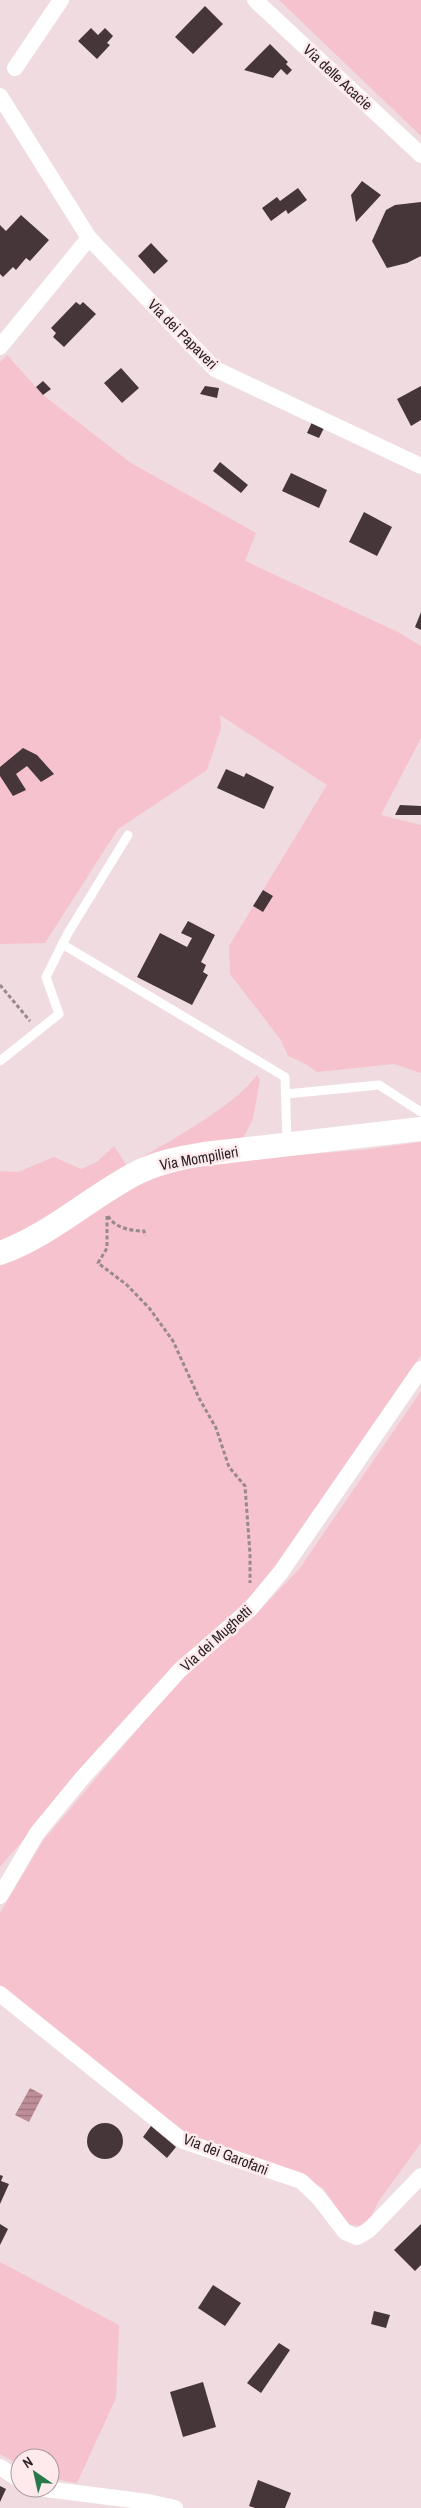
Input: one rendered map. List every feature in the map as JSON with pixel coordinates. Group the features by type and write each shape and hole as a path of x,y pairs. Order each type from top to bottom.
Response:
{"street":[{"path":"15,68 61,0"},
{"name":"Via delle Acacie","path":"255,0 421,155"},
{"name":"Via dei Papaveri","path":"0,96 89,238 215,369 421,466"},
{"path":"0,348 89,238"},
{"name":"Via Mompilieri","path":"0,1253 32,1239 115,1186 149,1167 170,1160 204,1154 421,1129"},
{"name":"Via dei Mughetti","path":"0,1896 37,1833 83,1777 180,1670 250,1608 281,1572 421,1369"},
{"name":"Via dei Garofani","path":"0,1994 183,2141 301,2181 319,2198 345,2232 357,2237 369,2230 421,2176"},
{"path":"60,2491 148,2502 175,2508"}],"lane":[{"path":"0,1061 59,1014 46,977 62,944 128,835"},
{"path":"62,944 285,1077 287,1145"},
{"path":"286,1094 379,1086 421,1112"}],"path":[{"path":"0,985 38,1031"},
{"path":"145,1236 144,1230 125,1228 109,1219 107,1214 107,1248 98,1263 127,1285 150,1309 173,1342 199,1398 216,1428 229,1467 245,1486 250,1554 250,1608"}],"shaded area":[{"path":"279,0 421,0 421,136"},
{"path":"7,355 43,395 131,463 256,533 245,561 398,632 421,646 421,738 381,815 421,825 421,1073 394,1064 317,1072 304,1063 288,1056 281,1040 230,974 229,946 327,785 220,715 221,728 207,770 118,829 45,943 0,944 0,362"},
{"path":"257,1075 260,1080 253,1119 242,1140 139,1159 219,1110 247,1087"},
{"path":"421,1142 421,1355 272,1570 240,1609 139,1704 0,1867 0,1262 147,1177 211,1162 362,1150"},
{"path":"114,1146 127,1166 39,1222 0,1243 0,1171 18,1172 54,1157 81,1169 97,1162"},
{"path":"421,1391 421,2143 378,2202 371,2217 359,2226 348,2224 323,2188 302,2176 187,2134 0,1985 0,1913 43,1841 174,1686 195,1665 254,1616 300,1568"},
{"path":"30,2088 43,2095 29,2122 15,2115"},
{"path":"0,2262 119,2325 116,2398 77,2483 60,2480 60,2448 10,2448 10,2460 0,2454"}],"building":[{"path":"205,6 223,24 193,54 175,37"},
{"path":"91,28 98,35 105,28 113,36 107,43 110,45 97,59 78,41"},
{"path":"270,44 288,62 286,64 292,70 287,75 281,69 273,78 244,70"},
{"path":"362,181 381,195 356,222 351,195"},
{"path":"298,188 307,200 288,214 286,210 271,221 262,208 277,197 280,201"},
{"path":"421,202 421,256 407,263 387,268 372,241 386,210 395,205"},
{"path":"21,215 49,240 30,261 26,258 16,270 13,267 3,277 0,274 0,225 6,231"},
{"path":"151,243 168,261 154,274 138,256"},
{"path":"76,302 80,305 83,302 96,314 64,347 53,337 56,333 51,328"},
{"path":"121,368 139,388 122,403 104,383"},
{"path":"43,381 51,389 43,395 36,387"},
{"path":"205,386 219,388 217,398 200,394"},
{"path":"421,386 421,420 411,426 397,399"},
{"path":"312,422 324,428 319,438 307,433"},
{"path":"220,462 248,485 241,493 213,471"},
{"path":"291,473 327,490 319,508 282,491"},
{"path":"364,512 392,527 377,556 349,542"},
{"path":"421,612 421,630 415,627"},
{"path":"23,748 37,755 54,774 41,782 27,766 16,774 26,790 13,796 0,776 0,767"},
{"path":"226,769 244,777 246,773 274,787 264,809 217,788"},
{"path":"400,805 421,806 421,815 395,815"},
{"path":"263,890 273,896 263,912 253,906"},
{"path":"188,921 215,935 201,962 206,965 203,972 208,975 192,1005 137,977 160,933 187,947 192,938 181,933"},
{"path":"105,2123 112,2124 118,2128 122,2134 122,2148 118,2154 112,2158 105,2159 98,2158 92,2154 88,2148 87,2141 88,2134 92,2128 98,2124"},
{"path":"151,2126 176,2147 167,2158 143,2137"},
{"path":"0,2175 3,2176 1,2181 9,2184 0,2204"},
{"path":"0,2224 8,2229 0,2245"},
{"path":"421,2224 421,2265 415,2271 394,2250"},
{"path":"213,2285 241,2303 225,2326 198,2308"},
{"path":"374,2311 390,2315 386,2328 371,2324"},
{"path":"279,2343 290,2350 261,2393 247,2383"},
{"path":"203,2382 216,2427 183,2437 170,2392"},
{"path":"258,2480 291,2493 285,2508 255,2508 249,2506"},
{"path":"0,2486 6,2489 0,2502"}]}
